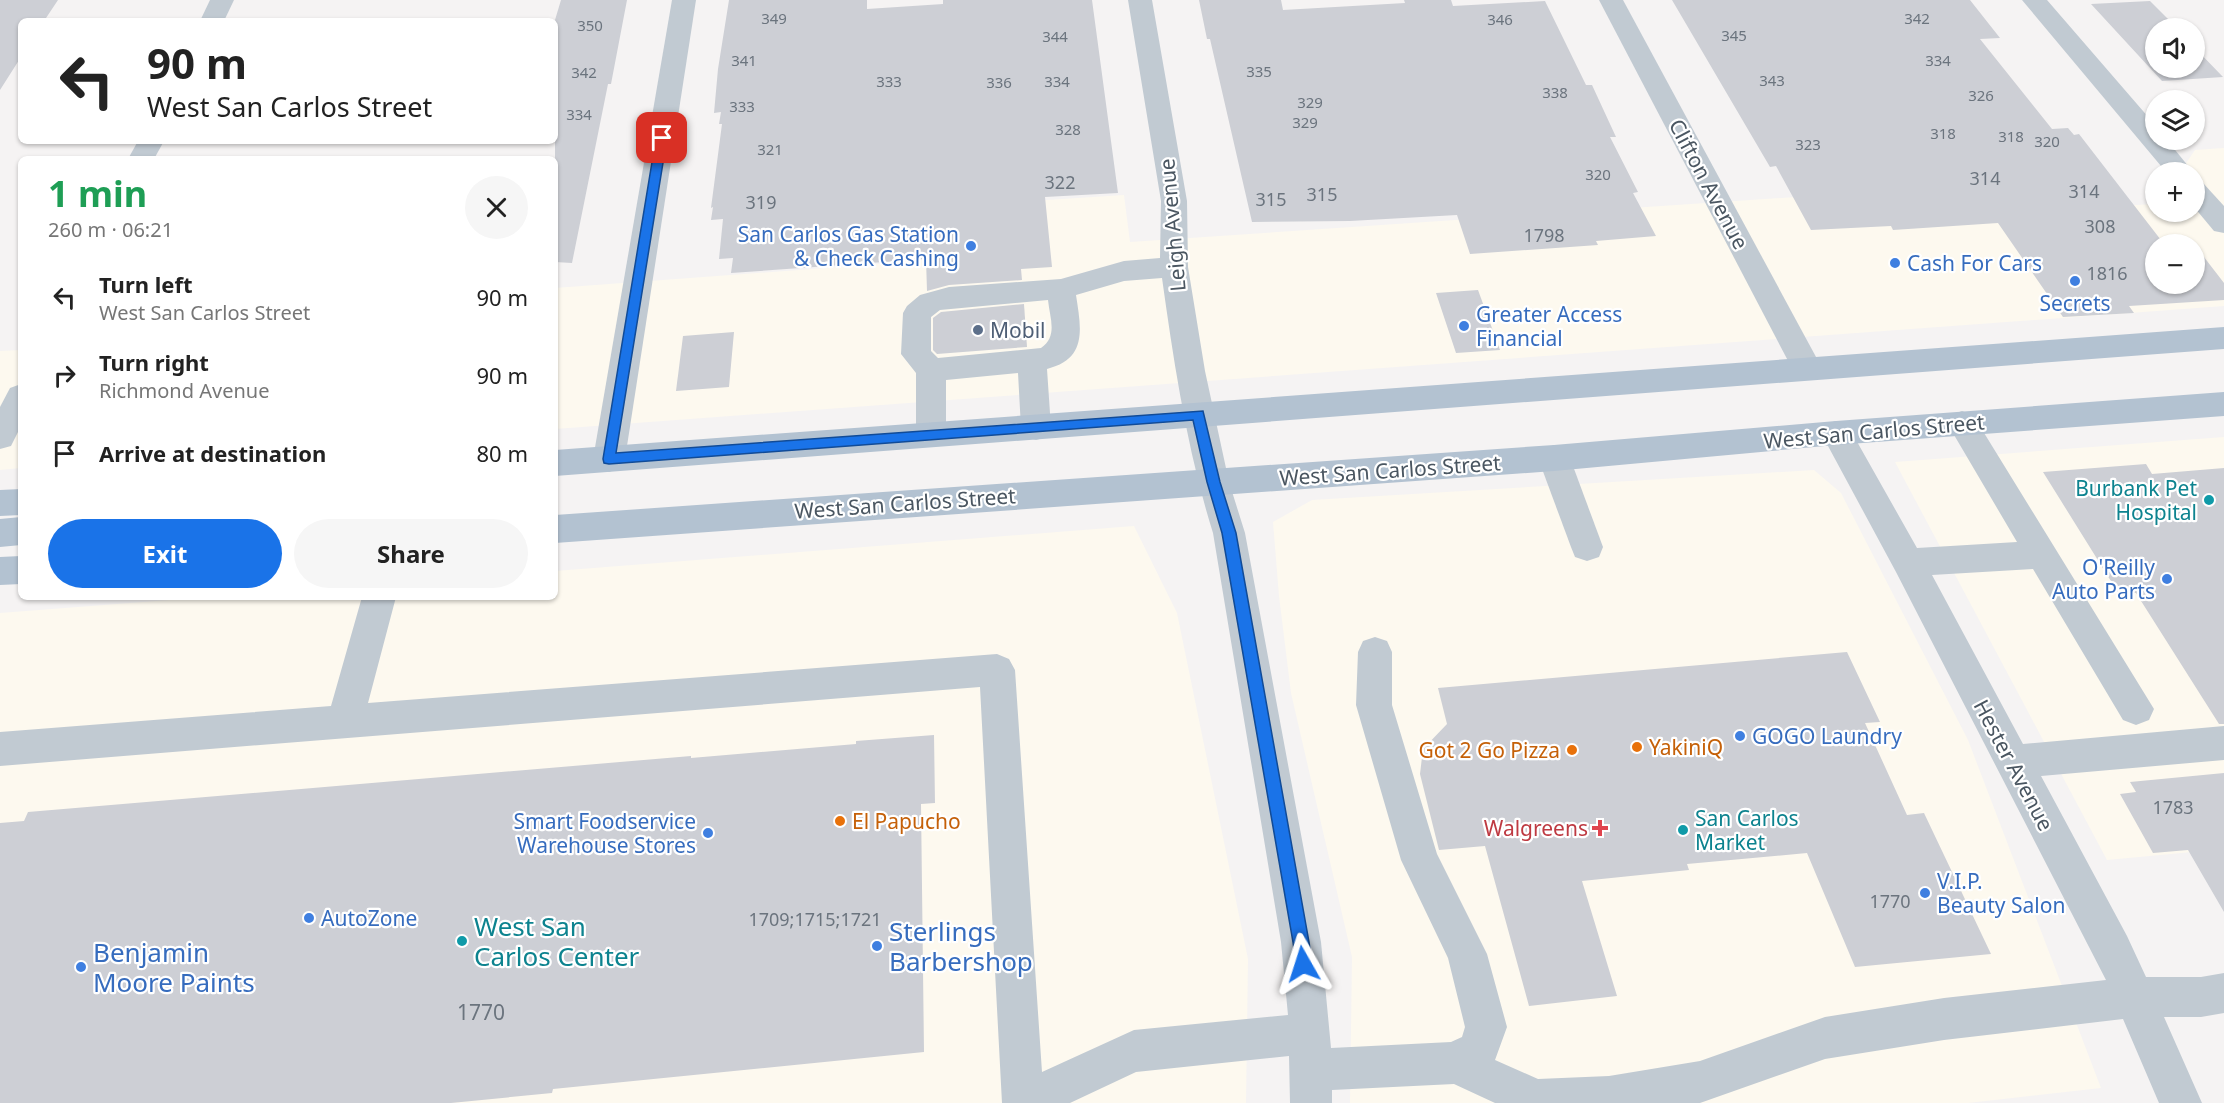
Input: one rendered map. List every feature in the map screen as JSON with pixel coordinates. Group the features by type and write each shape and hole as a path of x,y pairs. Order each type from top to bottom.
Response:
{"main road":[{"path":"558,463 2224,338"},
{"name":"West San Carlos Street","path":"558,529 1554,458 1836,433 2224,404"},
{"path":"0,503 18,502"},
{"path":"0,533 18,531"},
{"path":"0,571 18,570"}],"street":[{"path":"213,18 222,0"},
{"path":"609,459 684,0"},
{"name":"Leigh Avenue","path":"1140,0 1174,201 1174,267 1198,415 1213,482 1229,533 1301,942 1311,1068"},
{"name":"Clifton Avenue","path":"1611,0 1807,368"},
{"path":"2034,0 2172,162"},
{"path":"2205,202 2224,224"},
{"path":"931,435 931,370 916,354 917,313 930,302 949,297 1061,289 1124,271 1174,267"},
{"path":"931,370 1049,358 1061,349 1067,335 1061,289"},
{"path":"1032,361 1036,428"},
{"path":"0,437 18,402"},
{"path":"1962,423 2136,709"},
{"name":"Hester Avenue","path":"1836,433 1908,562 2113,950 2181,1103"},
{"path":"1554,458 1587,547"},
{"path":"1908,562 2043,555"},
{"path":"345,722 378,600"},
{"path":"0,749 998,670 1023,1103 1134,1051 1311,1068 1403,1068 1455,1063 1478,1051 1486,1027 1467,954 1420,860 1374,705 1375,652"},
{"path":"2012,762 2224,743"},
{"path":"1455,1063 1537,1100 1609,1097 1700,1082 1825,1038 1944,1019 2134,997 2201,997 2224,993"}],"shaded area":[{"path":"2224,148 2224,306 558,429 558,288 919,261 920,208 1124,195 1130,242 1972,185 1993,213 2145,205 2145,222 2205,222 2205,162 2187,162 2195,150"},
{"path":"18,350 18,468 0,470 0,351"},
{"path":"2224,437 2224,849 2107,860 1895,462"},
{"name":"San Carlos Market","path":"1814,470 1841,493 1968,740 2101,1088 1968,1103 1350,1103 1352,957 1291,693 1273,522 1312,500"},
{"name":"West San Carlos Center","path":"1134,526 1177,613 1248,959 1246,1103 0,1103 0,613 169,600 558,600 558,571"}],"building":[{"path":"0,0 58,0 46,18 18,18 18,62 0,90"},
{"path":"561,0 627,0 572,263 558,262 558,156 555,156 555,144 558,144 558,18 556,18"},
{"path":"729,0 867,0 867,9 943,4 943,0 1092,0 1118,193 1045,197 1052,267 1021,269 1022,280 949,285 927,291 926,259 731,273 733,258 719,259 723,219 711,220 722,124 719,124 721,112 714,113 718,69"},
{"path":"1199,0 1281,0 1283,10 1405,3 1404,0 1451,0 1453,6 1545,1 1586,85 1592,85 1616,137 1610,137 1638,192 1633,193 1656,236 1596,241 1598,245 1470,254 1457,215 1350,221 1252,222"},
{"path":"1672,0 1970,0 2000,38 1980,39 2052,129 2068,128 2074,135 2079,134 2156,234 2145,234 2145,294 2205,294 2205,258 2224,283 2224,300 2129,306 2134,313 2063,317 1998,223 1893,230 1891,226 1811,230 1776,166 1770,167"},
{"path":"2150,1 2167,18 2145,18 2145,63 2091,4"},
{"path":"2205,58 2223,77 2162,81 2159,78 2205,78"},
{"name":"Greater Access Financial","path":"1478,290 1500,350 1456,353 1436,293"},
{"path":"1024,304 1027,347 937,354 933,350 933,318 941,312"},
{"path":"734,332 729,387 676,391 683,336"},
{"name":"O'Reilly Auto Parts","path":"2146,464 2152,474 2224,468 2224,724 2219,724 2136,593 2119,594 2043,472"},
{"name":"San Carlos Market","path":"1847,652 1880,722 1865,723 1907,815 1924,813 1991,954 1855,967 1807,853 1687,864 1689,870 1582,881 1617,996 1529,1006 1485,846 1439,850 1420,774 1423,749 1447,724 1438,688"},
{"name":"West San Carlos Center","path":"934,735 935,803 921,804 924,1052 553,1089 552,1093 451,1103 0,1103 0,823 24,821 28,812 856,744 856,741"},
{"path":"2224,773 2224,912 2188,850 2153,853 2120,794 2136,792 2130,782"}],"place":[{"name":"San Carlos Gas Station & Check Cashing","path":"971,246"},
{"name":"Cash For Cars","path":"1895,263"},
{"name":"Secrets","path":"2075,281"},
{"name":"Greater Access Financial","path":"1464,326"},
{"name":"Mobil","path":"978,330"},
{"name":"Burbank Pet Hospital","path":"2209,500"},
{"name":"O'Reilly Auto Parts","path":"2167,579"},
{"name":"GOGO Laundry","path":"1740,736"},
{"name":"YakiniQ","path":"1637,747"},
{"name":"Got 2 Go Pizza","path":"1572,750"},
{"name":"El Papucho","path":"840,821"},
{"name":"Walgreens","path":"1600,828"},
{"name":"San Carlos Market","path":"1683,830"},
{"name":"Smart Foodservice Warehouse Stores","path":"708,833"},
{"name":"V.I.P. Beauty Salon","path":"1925,893"},
{"name":"AutoZone","path":"309,918"},
{"name":"West San Carlos Center","path":"462,941"},
{"name":"Sterlings Barbershop","path":"877,946"},
{"name":"Benjamin Moore Paints","path":"81,967"}],"route":[{"path":"662,138 609,459 1198,415 1213,482 1229,533 1303,964"}]}
